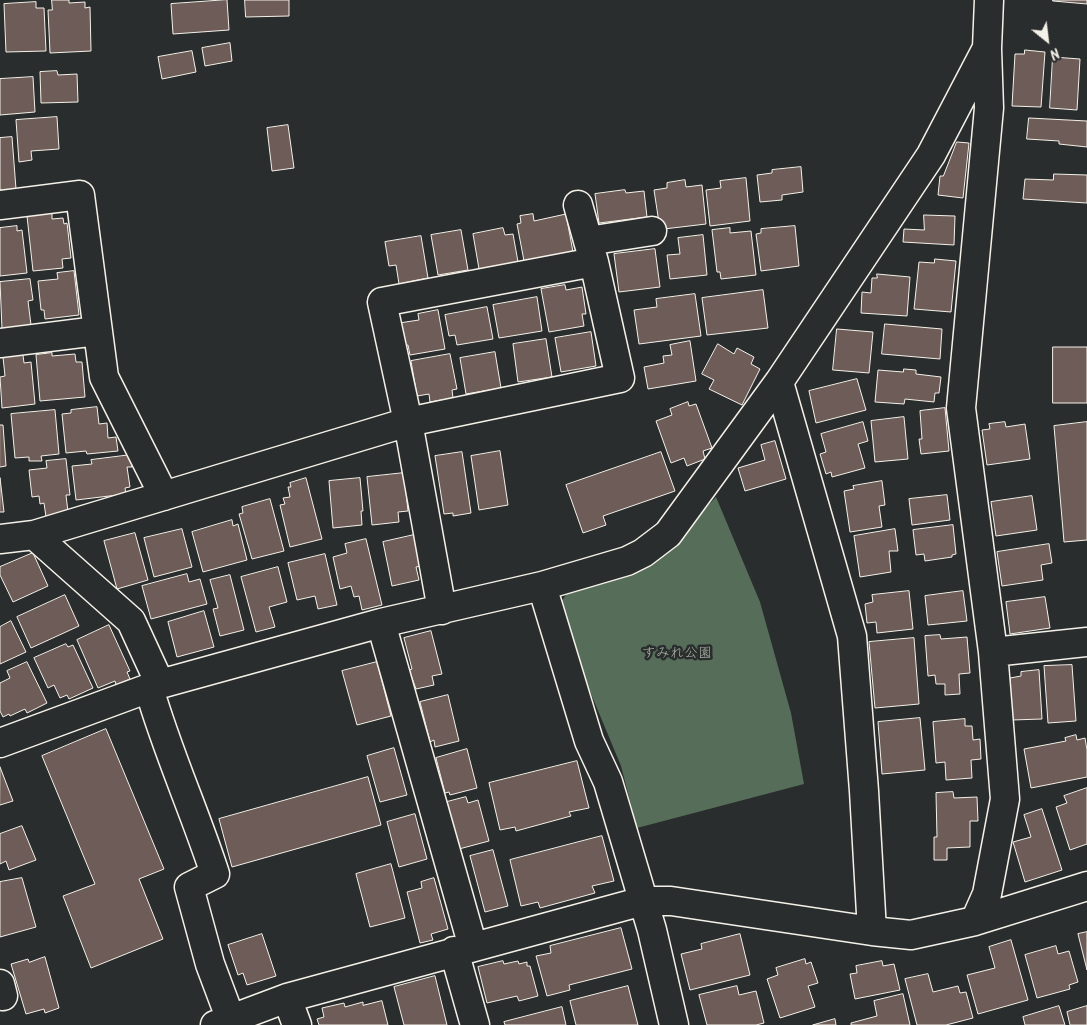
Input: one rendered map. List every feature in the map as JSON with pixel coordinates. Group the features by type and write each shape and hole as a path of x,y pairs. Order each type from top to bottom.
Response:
{"street":[{"path":"975,921 987,894 1006,799 992,652 961,408 989,108 987,48 989,0"},
{"path":"0,743 155,686 382,623 542,586 627,561 643,553 668,534 779,382 931,155 987,48"},
{"path":"0,205 80,195 104,377 164,496"},
{"path":"0,540 34,535 408,422 620,378 591,251 578,205"},
{"path":"442,610 408,422 382,302 591,251 652,231"},
{"path":"0,343 97,330"},
{"path":"779,382 852,636 872,931"},
{"path":"34,535 131,621 155,686 158,721 202,833 215,874 189,887 210,964 223,1022 287,998 643,901 672,901 872,931 911,935 975,921 1087,886"},
{"path":"542,586 589,742 608,782 652,930 674,1025"},
{"path":"382,623 463,949 474,1025"},
{"path":"992,652 1087,642"},
{"path":"287,998 298,1025"}],"green space":[{"name":"すみれ公園","path":"716,497 760,602 791,713 804,784 637,828 621,766 589,689 559,605 568,592 681,534"}],"building":[{"path":"52,0 69,0 69,3 85,2 85,8 90,7 91,51 50,53 48,10 52,10"},
{"path":"227,0 229,30 173,34 171,4"},
{"path":"245,0 289,0 289,16 246,17"},
{"path":"1087,0 1087,4 1053,1"},
{"path":"36,2 36,8 44,8 46,51 6,52 4,4"},
{"path":"230,43 232,61 205,66 202,48"},
{"path":"1025,50 1045,52 1041,107 1012,106 1015,54 1024,54"},
{"path":"192,51 196,72 162,79 158,57"},
{"path":"1053,57 1080,59 1077,110 1050,108"},
{"path":"57,71 58,75 77,74 78,102 41,103 40,72"},
{"path":"33,77 35,112 0,115 0,79"},
{"path":"57,117 59,149 31,151 32,160 19,162 16,120"},
{"path":"1029,118 1087,121 1087,147 1059,144 1059,141 1027,139"},
{"path":"288,125 294,168 272,171 267,128"},
{"path":"12,137 16,189 0,190 0,138"},
{"path":"957,142 969,143 963,198 938,195 940,176 943,176"},
{"path":"801,167 803,192 782,195 782,200 760,202 757,175 772,173 772,170"},
{"path":"1054,174 1087,175 1087,203 1023,199 1025,179 1053,180"},
{"path":"746,178 750,221 710,226 706,190 721,188 720,181"},
{"path":"685,180 686,187 702,185 706,224 664,229 664,223 659,223 654,190 667,188 667,183"},
{"path":"625,190 626,193 644,191 647,217 599,223 595,194"},
{"path":"52,213 52,219 63,218 64,224 67,223 71,258 62,259 63,268 33,271 27,216"},
{"path":"533,214 534,221 566,214 573,252 524,261 517,224 521,223 520,216"},
{"path":"924,215 955,216 954,245 903,242 904,229 924,230"},
{"path":"17,226 17,231 22,230 27,273 0,276 0,228"},
{"path":"795,226 799,266 761,271 756,234 761,233 761,229"},
{"path":"503,228 505,235 513,234 518,262 479,269 473,234"},
{"path":"730,228 730,233 751,231 756,275 721,279 720,272 717,272 712,230"},
{"path":"461,230 468,270 438,275 431,235"},
{"path":"703,235 707,275 670,279 667,255 680,254 678,238"},
{"path":"421,236 428,278 399,284 396,265 389,266 385,242"},
{"path":"655,249 660,287 619,292 614,254"},
{"path":"935,259 956,261 951,312 914,309 919,262 934,263"},
{"path":"74,271 79,315 45,319 44,310 41,310 38,281 58,279 57,273"},
{"path":"877,274 910,277 907,316 861,313 862,292 871,293 872,278 877,278"},
{"path":"30,279 33,300 28,301 31,325 2,329 0,282"},
{"path":"565,285 566,290 582,287 586,314 582,314 584,326 549,332 541,289"},
{"path":"763,290 768,328 707,335 702,298"},
{"path":"695,294 701,336 639,344 634,310 657,307 656,299"},
{"path":"537,297 542,331 499,338 493,305"},
{"path":"487,307 493,339 457,345 455,335 449,336 445,315"},
{"path":"438,310 445,349 410,355 408,345 402,346 399,323 419,320 418,314"},
{"path":"885,324 942,329 940,359 882,354"},
{"path":"837,329 873,332 869,373 833,370"},
{"path":"591,332 596,366 561,372 555,338"},
{"path":"546,339 552,377 518,382 513,344"},
{"path":"690,341 696,381 648,389 644,367 664,363 663,356 672,355 670,345"},
{"path":"718,344 734,354 737,348 754,357 751,364 760,369 742,405 709,389 714,380 702,374"},
{"path":"1053,347 1087,347 1087,403 1053,403"},
{"path":"495,352 501,388 466,394 460,358"},
{"path":"52,353 52,356 75,354 76,362 82,362 85,397 40,401 36,355"},
{"path":"450,354 457,389 452,390 453,398 430,402 429,394 417,396 411,361"},
{"path":"23,355 24,363 31,362 35,404 2,408 0,377 5,376 3,357"},
{"path":"904,369 916,370 916,374 941,377 939,393 935,393 934,402 905,399 904,404 875,402 878,370 903,372"},
{"path":"857,379 866,410 816,423 809,391"},
{"path":"688,402 689,406 696,404 712,448 703,451 705,459 687,466 684,458 671,463 656,421 672,415 670,409"},
{"path":"97,407 99,424 107,423 108,438 116,437 118,451 87,454 86,451 66,453 62,414 71,413 71,410"},
{"path":"945,408 949,451 921,454 919,439 922,439 920,411"},
{"path":"55,410 59,454 41,456 42,461 29,461 29,457 15,458 11,414"},
{"path":"904,417 908,459 875,462 871,421"},
{"path":"863,422 868,441 858,444 865,468 832,477 831,472 826,474 820,454 826,452 821,434"},
{"path":"1005,422 1006,427 1025,424 1030,459 987,465 982,430 990,429 989,424"},
{"path":"1087,422 1087,540 1064,542 1054,426"},
{"path":"0,425 3,425 6,466 0,467"},
{"path":"775,441 786,479 745,491 738,468 765,460 761,445"},
{"path":"500,451 508,505 479,510 471,456"},
{"path":"462,452 471,513 453,516 453,513 444,514 435,456"},
{"path":"661,452 675,491 603,516 606,525 583,533 566,485"},
{"path":"131,455 132,467 127,467 130,487 125,488 126,494 76,500 72,466 92,464 91,460"},
{"path":"66,459 70,495 66,495 68,512 46,517 44,503 40,504 39,496 32,497 29,470 47,468 46,461"},
{"path":"404,473 408,511 398,512 399,522 372,525 367,477"},
{"path":"0,478 4,512 0,512"},
{"path":"306,478 322,539 290,547 280,505 285,504 283,498 290,497 288,487 291,487 290,483"},
{"path":"360,478 363,511 361,511 362,525 333,528 329,481"},
{"path":"882,481 885,505 879,506 882,527 850,532 844,491 854,489 853,486"},
{"path":"947,495 950,520 912,525 909,499"},
{"path":"1032,496 1037,530 996,536 991,502"},
{"path":"270,499 284,551 252,559 239,514 243,513 242,507"},
{"path":"232,520 233,526 238,524 247,560 203,572 192,532"},
{"path":"953,525 956,554 952,555 952,557 925,561 924,554 916,555 913,530"},
{"path":"182,529 192,567 154,577 144,538"},
{"path":"895,529 898,551 889,551 891,572 860,577 854,536"},
{"path":"135,533 148,580 117,589 104,541"},
{"path":"414,535 421,566 416,567 419,580 392,586 383,542"},
{"path":"366,539 382,605 362,610 359,596 354,597 351,586 340,589 333,557 347,553 345,544"},
{"path":"1049,544 1052,563 1041,565 1043,580 1002,586 997,552"},
{"path":"33,553 48,586 13,602 0,575 0,567"},
{"path":"325,554 337,605 318,609 315,596 297,600 288,563"},
{"path":"278,567 287,602 269,607 275,627 256,632 241,577"},
{"path":"187,574 189,582 200,579 207,604 151,619 142,586"},
{"path":"230,575 244,630 220,636 213,609 218,608 210,580"},
{"path":"909,591 913,629 877,633 876,622 867,623 865,604 873,602 872,595"},
{"path":"963,591 967,621 928,625 925,596"},
{"path":"65,595 79,626 31,648 17,617"},
{"path":"1045,597 1050,628 1010,634 1006,602"},
{"path":"204,611 214,647 177,657 168,622"},
{"path":"11,621 26,652 0,664 0,627"},
{"path":"109,625 130,671 127,672 130,679 116,685 115,681 98,688 77,640"},
{"path":"431,631 442,674 432,676 434,685 416,689 409,670 412,669 404,638"},
{"path":"940,635 941,639 967,637 970,673 959,674 960,694 945,695 945,684 936,684 935,675 928,676 925,636"},
{"path":"914,638 919,704 875,708 869,642"},
{"path":"66,644 68,647 73,645 93,688 69,699 67,695 60,698 54,685 48,688 34,658"},
{"path":"27,662 47,703 27,713 25,709 3,717 0,711 0,683 10,678 7,671"},
{"path":"377,662 391,716 357,725 342,671"},
{"path":"1072,665 1076,721 1048,723 1044,666"},
{"path":"1039,670 1042,719 1012,720 1010,678 1021,676 1021,672"},
{"path":"448,695 459,741 435,747 434,740 430,742 420,702"},
{"path":"920,718 925,770 882,774 878,722"},
{"path":"965,719 965,726 972,726 973,740 980,739 981,759 971,760 972,778 946,780 945,762 936,763 933,722"},
{"path":"106,729 164,869 139,879 163,939 91,968 63,896 95,884 42,756"},
{"path":"1076,735 1077,740 1085,738 1087,777 1031,788 1024,749 1066,741 1065,738"},
{"path":"394,748 407,795 380,802 367,756"},
{"path":"467,749 477,788 450,795 449,792 445,793 436,758"},
{"path":"577,761 589,808 569,812 571,816 516,831 515,827 500,830 489,783"},
{"path":"0,767 13,801 0,805"},
{"path":"368,777 381,825 232,867 219,819"},
{"path":"1087,788 1087,844 1070,850 1056,807 1067,803 1064,796"},
{"path":"953,792 954,798 977,797 978,821 970,821 970,847 947,848 947,860 934,860 934,837 937,837 936,793"},
{"path":"466,797 468,803 478,800 489,841 459,849 447,802"},
{"path":"1042,809 1062,870 1025,882 1013,842 1031,837 1024,815"},
{"path":"415,814 427,859 399,867 387,822"},
{"path":"22,826 36,860 9,870 6,861 0,864 0,834"},
{"path":"602,836 614,881 592,886 595,893 540,908 538,902 521,906 510,860"},
{"path":"493,850 508,906 485,912 470,856"},
{"path":"391,864 405,918 370,927 356,874"},
{"path":"22,878 36,927 0,937 0,882"},
{"path":"434,878 448,929 431,934 433,940 420,943 407,892 422,888 421,882"},
{"path":"621,928 632,969 569,985 570,990 547,996 536,956 551,953 550,946"},
{"path":"1087,932 1087,970 1078,934"},
{"path":"262,934 276,976 247,985 243,973 238,975 228,945"},
{"path":"740,934 750,975 690,990 681,954 702,949 701,944"},
{"path":"1011,940 1028,1000 978,1014 967,975 995,968 989,947"},
{"path":"1056,946 1058,954 1069,951 1078,982 1069,985 1070,989 1037,998 1025,955"},
{"path":"45,957 59,1008 45,1013 44,1009 26,1014 11,964 28,959 29,962"},
{"path":"805,959 806,964 811,962 818,983 808,986 815,1007 780,1018 767,979 778,975 776,968"},
{"path":"503,961 504,964 518,961 519,964 527,962 527,966 530,966 538,996 519,1001 517,996 487,1003 478,967"},
{"path":"882,961 883,966 894,964 900,990 855,999 850,974 857,973 856,966"},
{"path":"928,974 933,992 958,986 960,993 966,992 973,1018 946,1025 917,1025 905,979"},
{"path":"435,976 447,1025 404,1025 394,987"},
{"path":"628,986 638,1025 576,1025 570,1001"},
{"path":"737,986 739,995 756,991 764,1023 756,1025 707,1025 699,995"},
{"path":"903,994 910,1025 851,1025 851,1023 877,1016 874,1001"},
{"path":"382,1001 388,1025 319,1025 317,1019 324,1017 322,1008 344,1003 345,1007 363,1002 363,1005"},
{"path":"1059,1006 1065,1025 1025,1025 1023,1017"},
{"path":"1087,1006 1087,1025 1070,1025 1067,1012"},
{"path":"562,1007 566,1025 505,1025 504,1022"},
{"path":"835,1019 836,1025 813,1025"}]}
